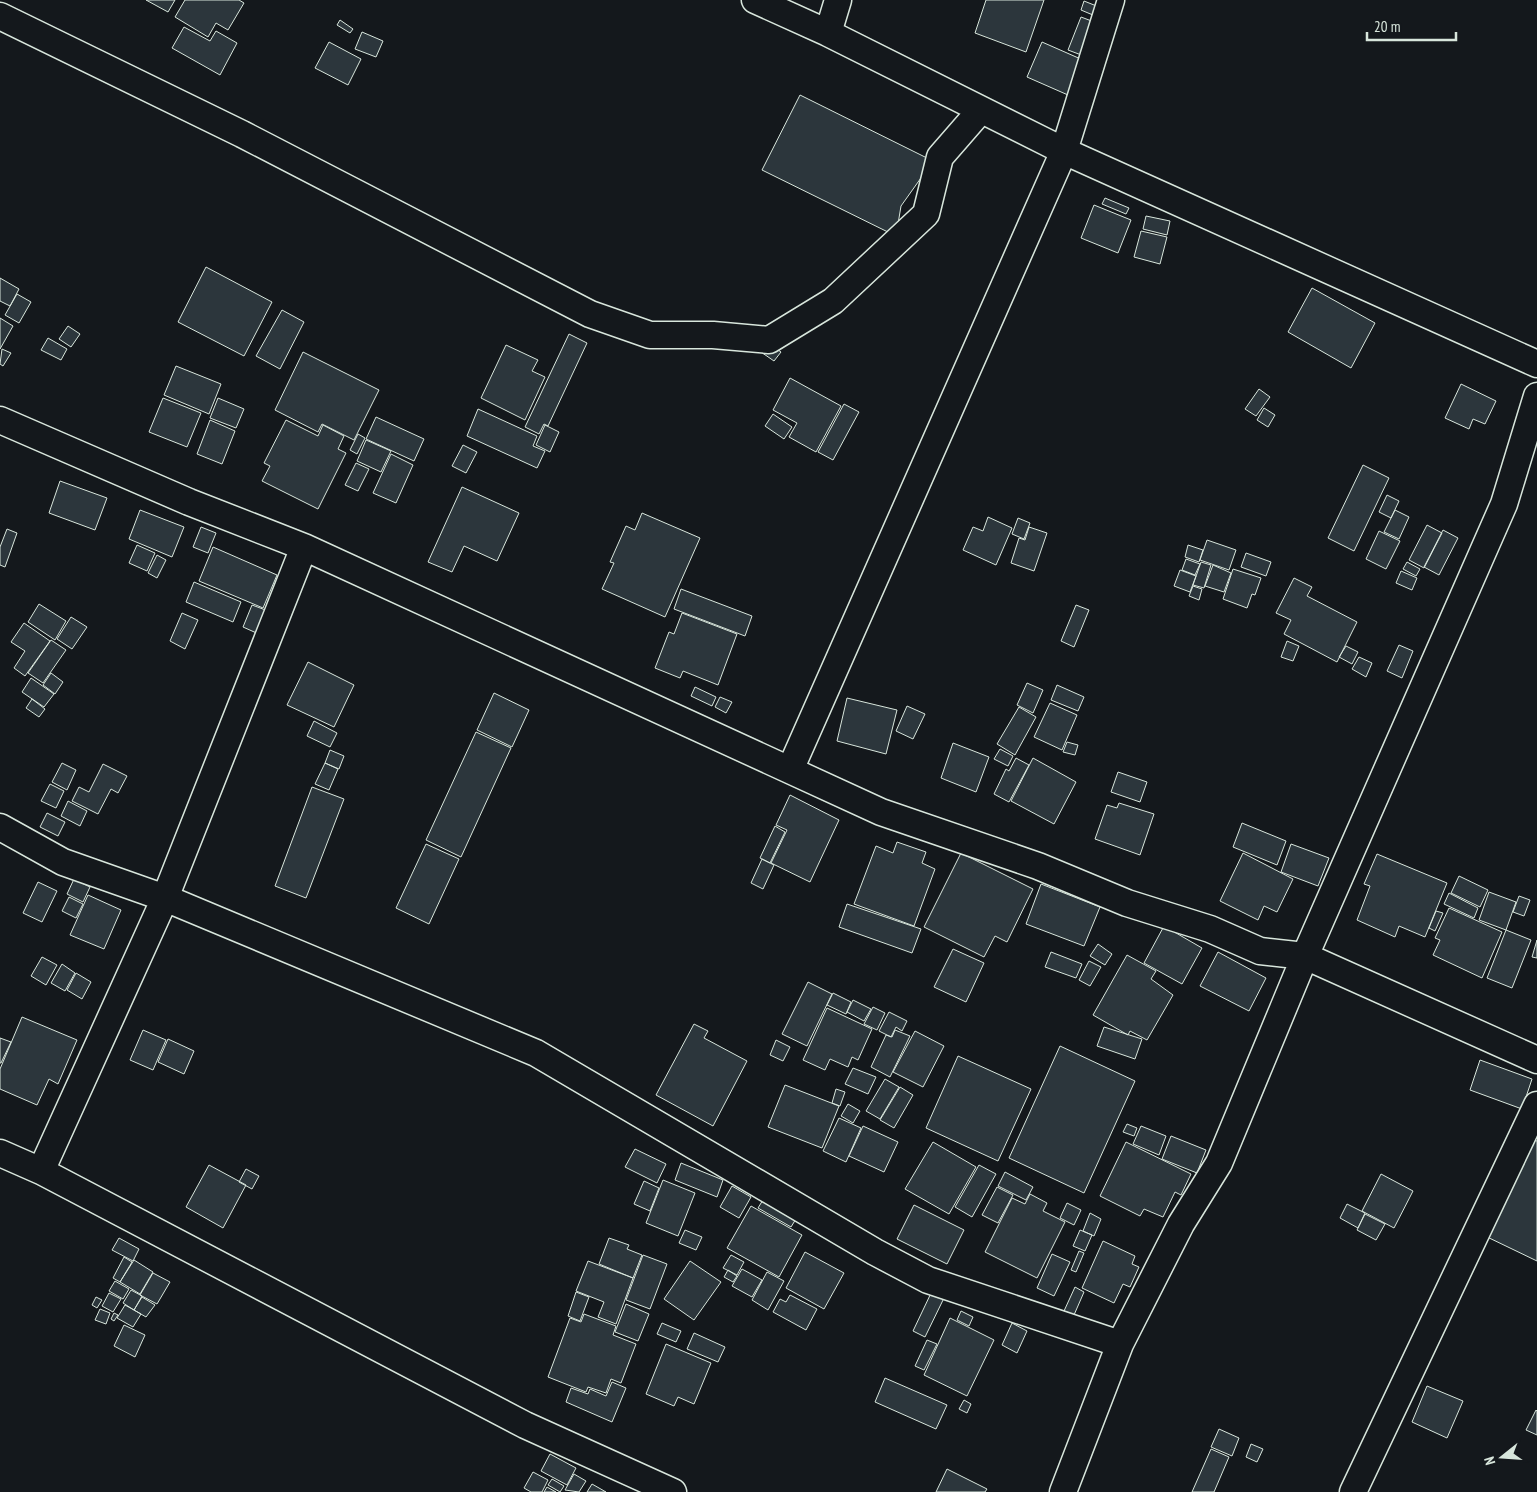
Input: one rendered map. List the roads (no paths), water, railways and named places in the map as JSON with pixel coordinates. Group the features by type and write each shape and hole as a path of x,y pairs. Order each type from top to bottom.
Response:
{"street":[{"path":"755,0 828,34 1064,151 1537,364"},
{"path":"828,34 838,0"},
{"path":"790,770 1064,151 1112,0"},
{"path":"0,16 242,134 590,314 650,335 713,335 769,340 833,300 926,214 940,157 980,111"},
{"path":"1063,1492 1120,1344 1181,1224 1219,1163 1305,956 1504,504 1537,396"},
{"path":"0,420 189,502 304,547 880,812 1038,866 1127,903 1210,929 1260,951 1305,956 1537,1060"},
{"path":"42,1171 165,898 304,547"},
{"path":"0,826 63,862 165,898 536,1053 875,1252 928,1280 1120,1344"},
{"path":"1353,1492 1537,1106"},
{"path":"0,1153 42,1171 525,1425 673,1492"}]}
